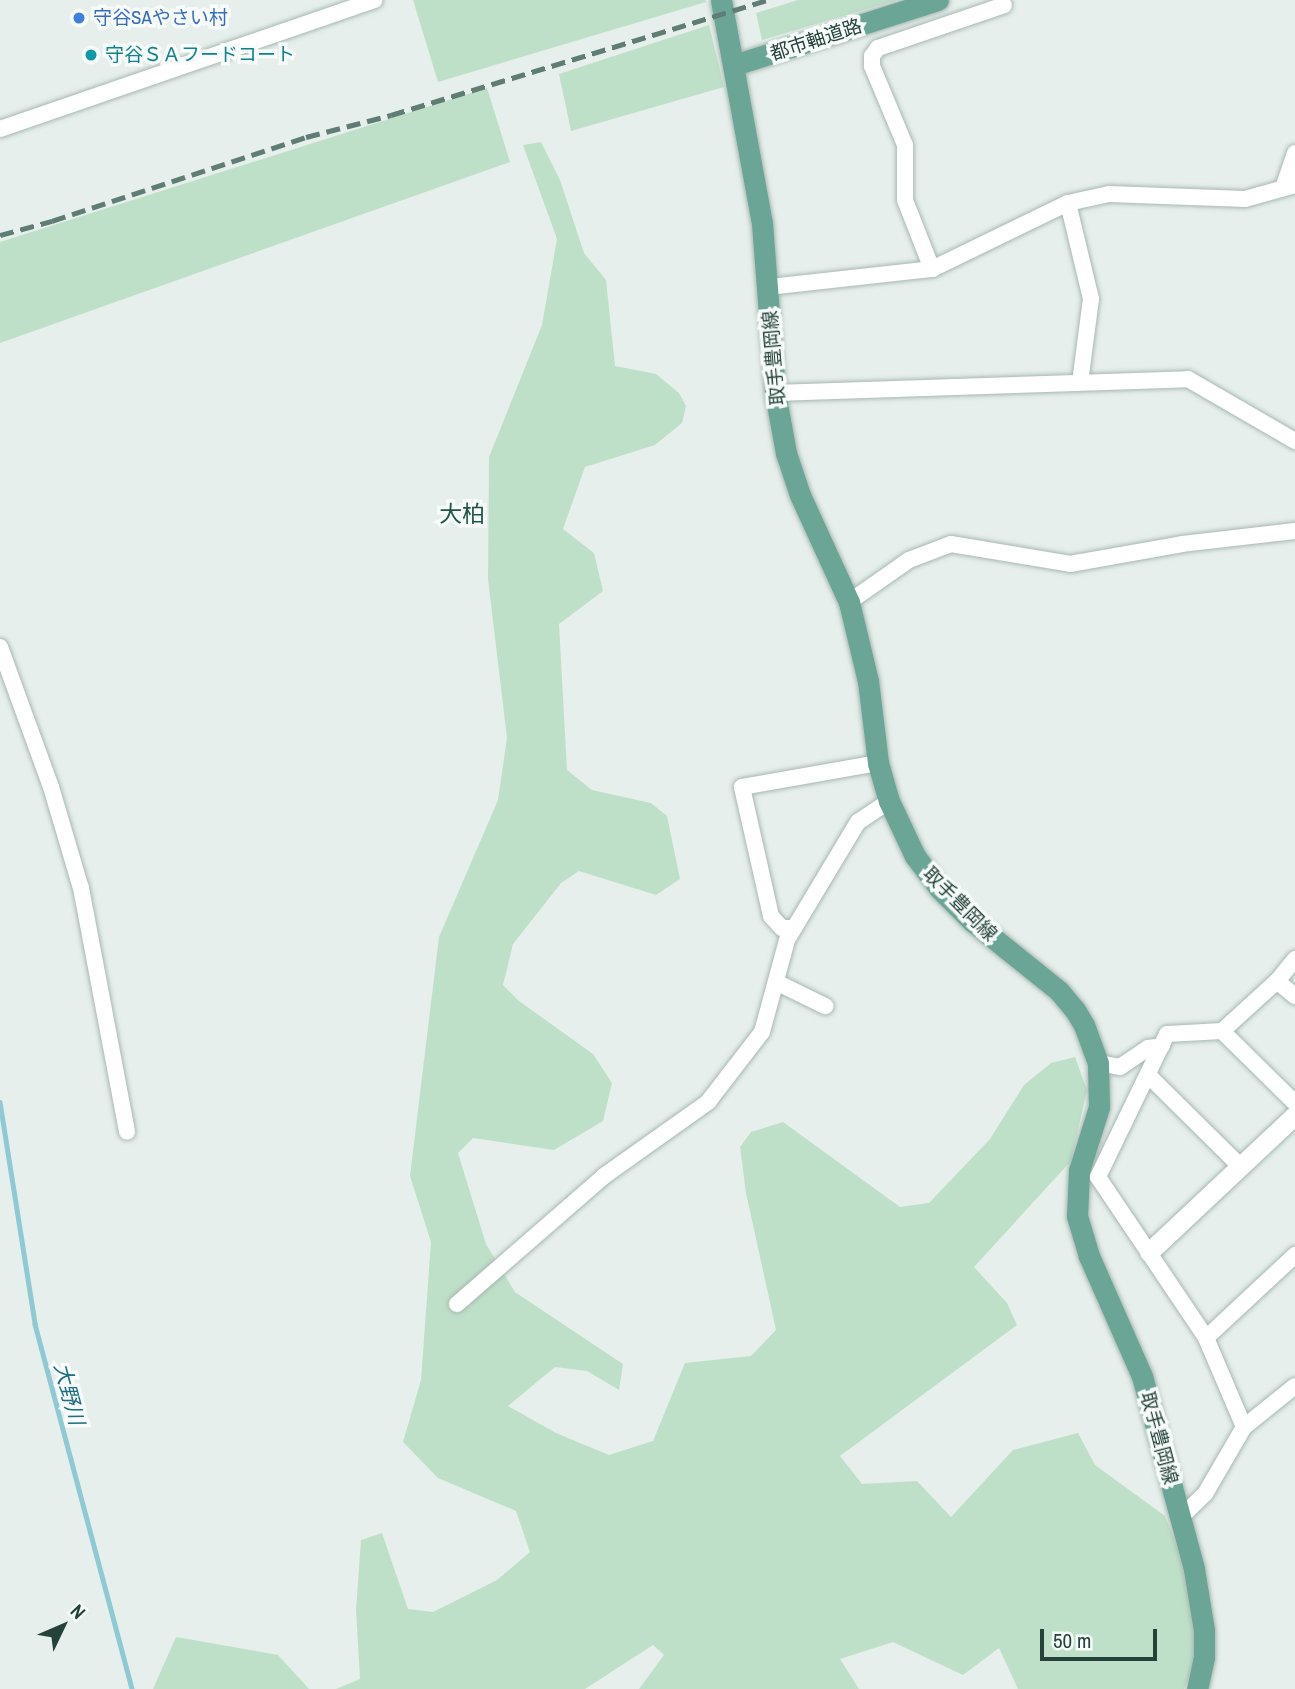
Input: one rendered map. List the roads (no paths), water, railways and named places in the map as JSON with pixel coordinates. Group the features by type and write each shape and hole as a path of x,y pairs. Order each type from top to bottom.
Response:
{"main road":[{"name":"取手豊岡線","path":"722,0 752,152 769,287 775,393 786,453 800,495 849,602 868,681 878,763 888,801 915,856 939,888 972,921 1059,991 1075,1010 1084,1025 1098,1063 1099,1107 1079,1171 1077,1216 1089,1256 1142,1377 1181,1517 1203,1616 1204,1657 1197,1689"},
{"name":"都市軸道路","path":"734,65 938,0"}],"street":[{"path":"0,129 374,0"},
{"path":"932,269 905,200 905,145 872,66 872,56 878,48 1007,2"},
{"path":"769,287 932,269 1068,203 1109,194 1245,199 1289,186 1295,153"},
{"path":"1068,203 1091,299 1080,382"},
{"path":"775,393 1188,379 1295,441"},
{"path":"849,602 909,560 951,544 1070,564 1182,544 1295,531"},
{"path":"0,647 30,723 81,888 127,1132"},
{"path":"794,928 782,928 771,916 742,787 878,763"},
{"path":"457,1304 604,1176 708,1102 762,1031 787,940 794,928 858,822 888,801"},
{"path":"1244,1427 1206,1338 1098,1177 1167,1034 1222,1031 1277,981 1295,959"},
{"path":"1277,981 1295,996"},
{"path":"776,982 825,1006"},
{"path":"1222,1031 1295,1103"},
{"path":"1098,1063 1120,1067 1148,1048 1161,1046"},
{"path":"1149,1076 1241,1167"},
{"path":"1149,1252 1295,1115"},
{"path":"1206,1338 1295,1255"},
{"path":"1181,1517 1205,1494 1244,1427 1295,1386"}],"waterway":[{"name":"大野川","path":"0,1102 35,1324 132,1689"}],"railway":[{"path":"0,235 52,221 306,137 391,115 766,0"}],"place":[{"name":"守谷SAやさい村","path":"79,18"},
{"name":"守谷ＳＡフードコート","path":"91,55"}],"district":[{"name":"大柏","path":"462,514"}]}
